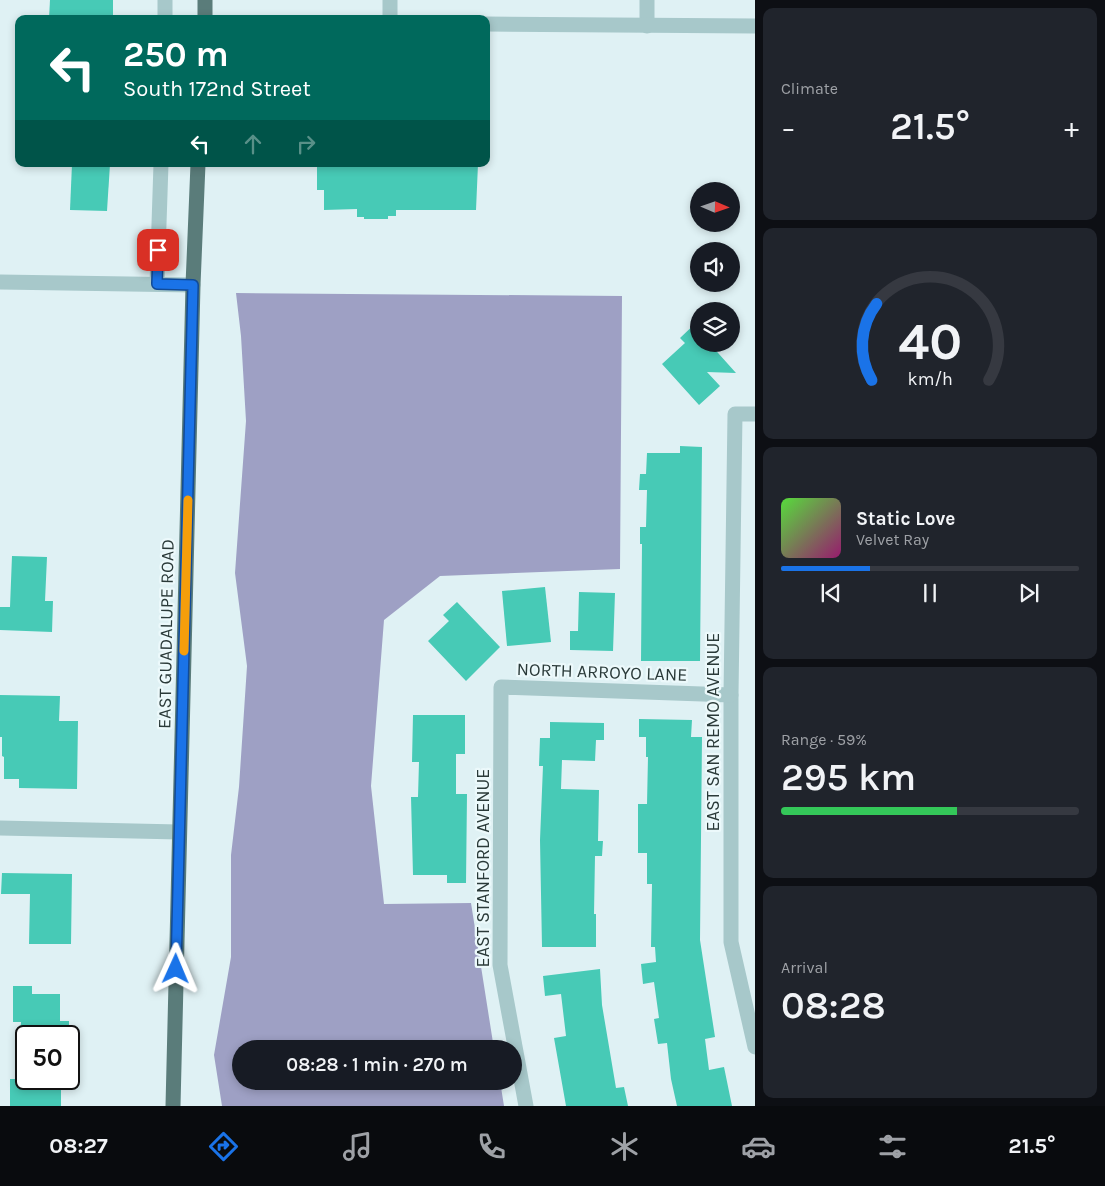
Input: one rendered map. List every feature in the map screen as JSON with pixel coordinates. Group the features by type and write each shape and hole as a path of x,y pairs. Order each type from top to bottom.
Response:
{"main road":[{"path":"205,15 206,0"},
{"name":"EAST GUADALUPE ROAD","path":"173,1106 193,285 198,167"}],"street":[{"path":"165,0 165,15"},
{"path":"390,0 390,15"},
{"path":"647,0 647,26"},
{"path":"490,24 755,26"},
{"path":"157,284 161,167"},
{"path":"0,282 193,285"},
{"name":"EAST SAN REMO AVENUE","path":"755,414 736,414 731,695 731,942 755,1047"},
{"name":"NORTH ARROYO LANE","path":"501,687 731,695"},
{"name":"EAST STANFORD AVENUE","path":"501,687 500,965 526,1106"},
{"path":"0,828 179,832"}],"shaded area":[{"path":"236,293 622,296 620,569 440,576 384,620 371,786 384,904 471,903 493,1040 232,1040 232,1090 501,1090 504,1106 222,1106 214,1055 231,957 231,855 239,787 247,666 235,573 246,421 241,336"}],"building":[{"path":"50,0 113,0 113,15 49,15"},
{"path":"72,167 110,167 107,211 70,210"},
{"path":"317,167 478,167 476,210 396,210 396,216 388,216 388,219 364,219 364,217 357,217 357,209 324,210 324,190 317,190"},
{"path":"690,329 690,352 717,352 736,373 707,372 720,386 699,405 662,364 685,343 680,338"},
{"path":"680,446 702,447 700,661 641,661 642,544 640,544 640,527 646,527 647,490 639,490 640,474 646,474 647,453 680,453"},
{"path":"12,556 47,557 45,601 53,601 52,632 0,630 0,607 10,607"},
{"path":"545,587 551,642 507,646 502,591"},
{"path":"579,592 615,593 613,651 570,650 570,631 578,631"},
{"path":"457,602 500,647 466,681 428,641 449,621 443,615"},
{"path":"0,695 60,696 59,721 78,721 77,789 19,788 19,779 4,779 4,757 2,756 2,737 0,737"},
{"path":"413,715 465,715 465,754 456,754 456,794 467,794 466,883 447,883 447,875 413,875 411,797 418,797 419,762 412,762"},
{"path":"639,719 692,720 691,737 702,737 700,940 715,1037 705,1039 709,1070 724,1067 732,1106 677,1106 671,1079 667,1043 658,1044 654,1019 659,1018 654,982 643,984 641,964 656,962 655,947 651,947 652,884 647,884 647,853 638,853 638,804 647,804 648,757 646,757 646,737 639,737"},
{"path":"550,722 604,723 604,740 596,740 595,761 562,760 561,789 599,790 598,841 603,841 602,856 595,856 594,914 596,914 596,947 542,947 540,840 543,766 539,766 540,738 550,738"},
{"path":"2,873 72,874 71,944 29,944 30,894 1,894"},
{"path":"600,969 602,1005 616,1088 624,1087 628,1106 566,1106 554,1038 566,1036 561,994 545,996 543,976"},
{"path":"13,986 32,986 32,994 60,994 60,1021 69,1021 69,1025 21,1025 21,1022 13,1022"},
{"path":"10,1079 15,1079 15,1090 61,1090 61,1106 10,1106"}],"slow traffic":[{"path":"184,651 188,500"}],"route":[{"path":"158,250 157,284 193,285 176,969"}]}
